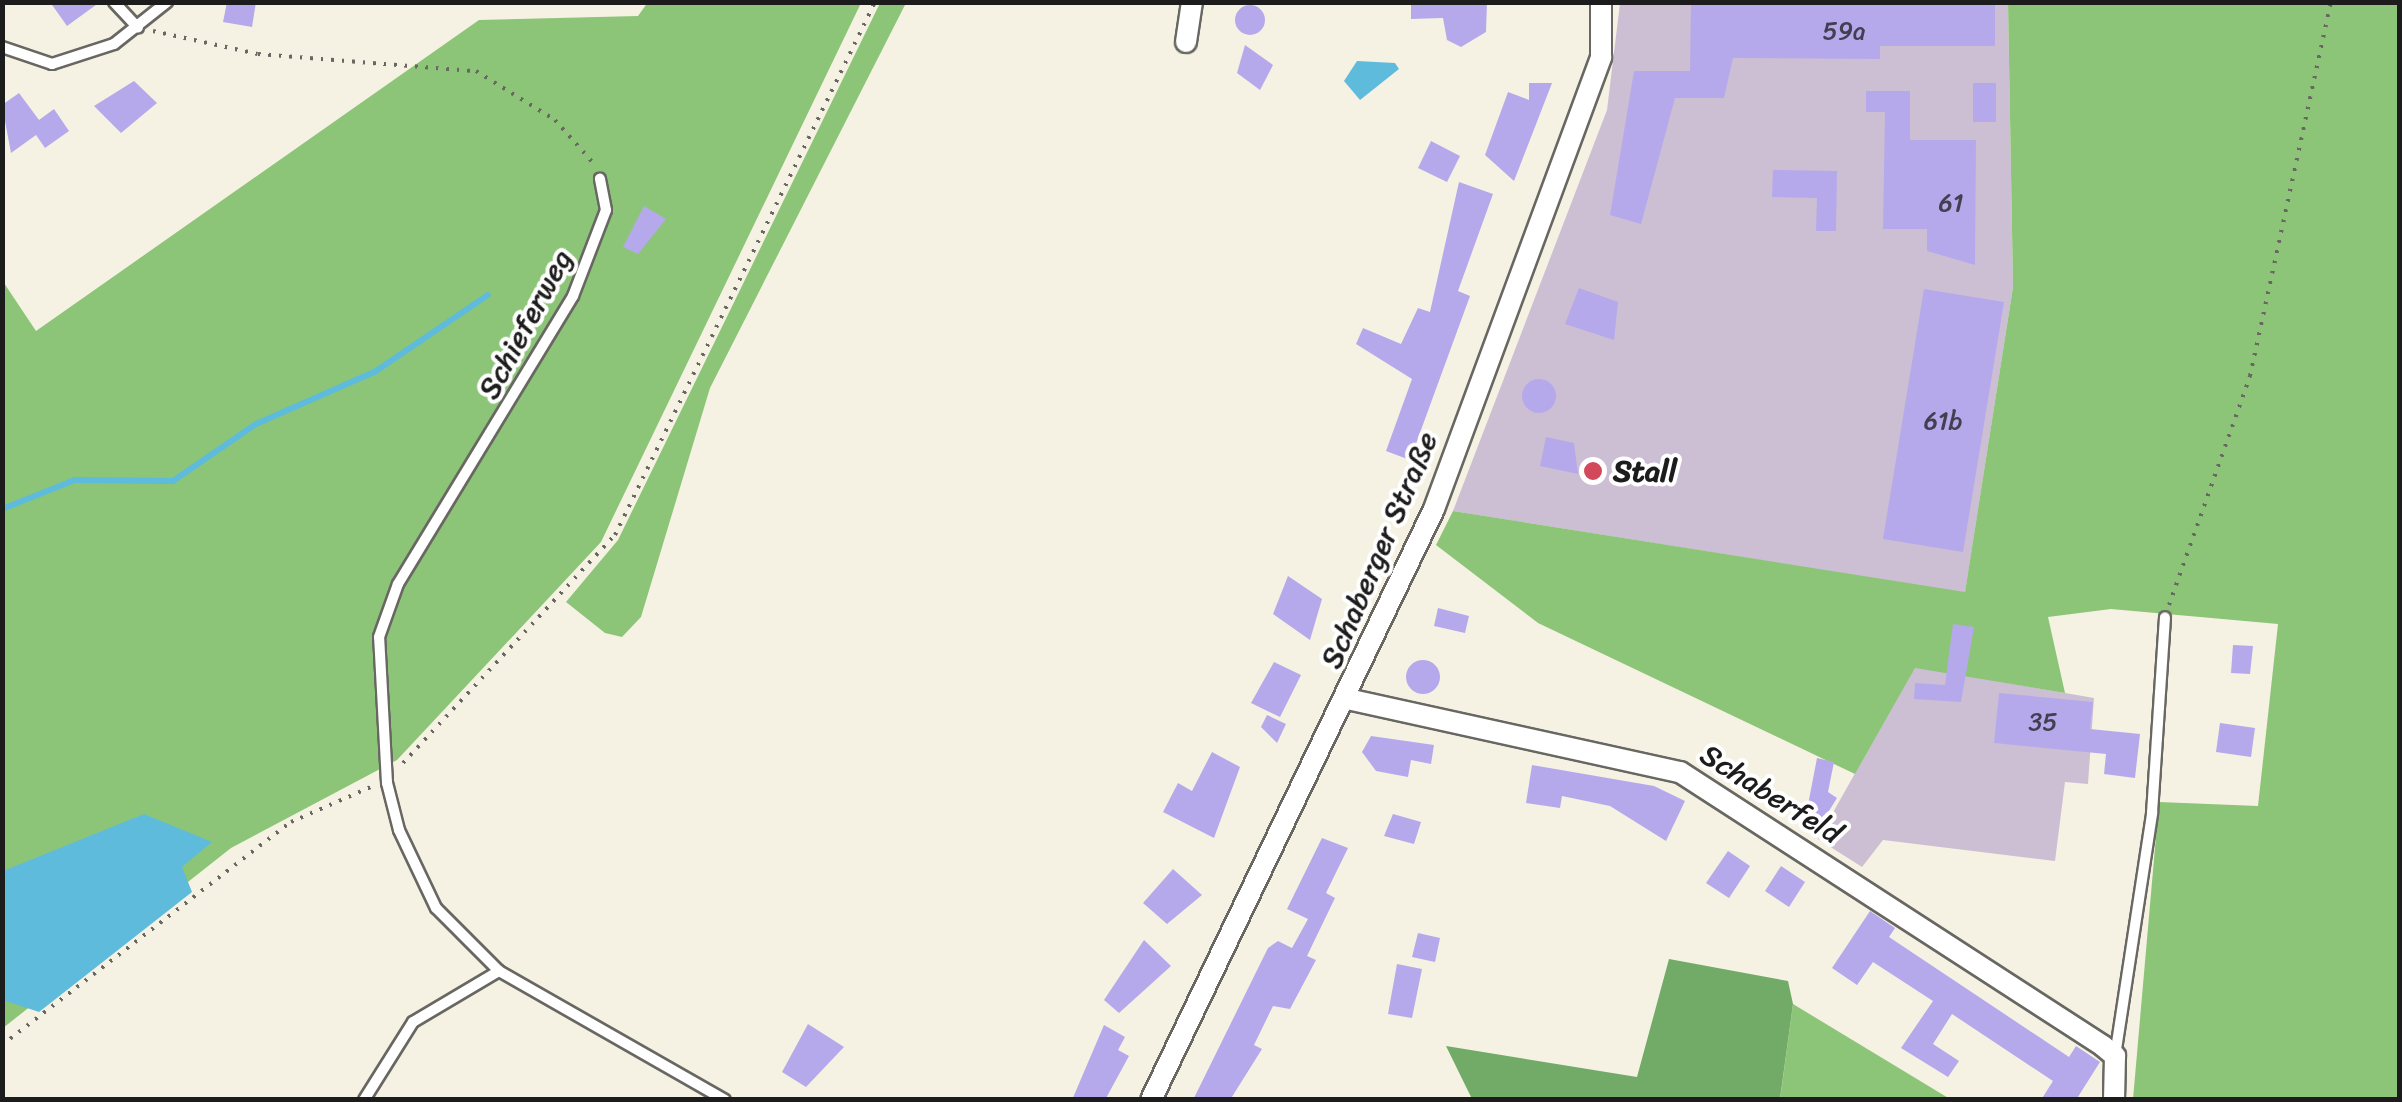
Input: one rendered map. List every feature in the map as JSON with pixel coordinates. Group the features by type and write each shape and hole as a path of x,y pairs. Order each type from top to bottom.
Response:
{"street":[{"path":"1186,42 1192,2"},
{"name":"Schaberger Straße","path":"1151,1100 1347,699 1434,509 1602,58 1601,2"},
{"name":"Schaberfeld","path":"1347,699 1680,772 2115,1056"},
{"path":"2114,1100 2115,1056"}],"lane":[{"path":"114,2 138,28"},
{"path":"2,47 52,64 138,28 167,2"},
{"name":"Schieferweg","path":"600,179 603,224 573,296 384,614 387,783 429,896 499,971 725,1100"},
{"path":"2115,1056 2152,812 2165,617"},
{"path":"364,1100 404,1031 463,986 499,971"}],"path":[{"path":"2,1045 291,822 387,783 615,535 875,2"},
{"path":"2165,617 2250,376 2331,2"},
{"path":"138,28 258,54 476,71 568,131 600,179"}],"shaded area":[{"path":"1620,3 2008,3 2013,287 1965,593 1453,511 1607,110"},
{"path":"1915,667 2094,698 2088,784 2065,782 2055,861 1883,840 1862,867 1818,839"}],"green space":[{"path":"648,2 861,3 601,542 397,760 231,848 3,1028 2,280 36,331 479,20 638,16"},
{"path":"880,3 906,3 710,388 641,617 622,637 605,633 566,602 618,540"},
{"path":"2008,3 2399,3 2399,1099 2133,1099 2159,802 2258,806 2278,624 2111,609 2048,617 2065,693 1915,668 1855,774 1538,623 1436,545 1453,511 1965,592 2013,287"},
{"path":"1669,959 1788,981 1793,1004 1780,1099 1472,1099 1446,1046 1637,1077"},
{"path":"1793,1004 1950,1099 1780,1100"}],"water":[{"path":"1357,61 1395,63 1399,69 1360,100 1344,81"},
{"path":"144,814 212,842 182,867 192,892 39,1012 3,1000 3,871"}],"building":[{"path":"50,2 100,2 67,26"},
{"path":"227,2 256,2 252,27 223,22"},
{"path":"1411,2 1487,2 1486,32 1461,47 1447,40 1443,18 1411,19"},
{"path":"1691,2 1995,2 1995,46 1880,46 1880,59 1733,58 1724,98 1675,98 1641,224 1610,215 1634,71 1690,71"},
{"path":"1250,5 1261,9 1265,20 1261,31 1250,35 1239,31 1235,20 1239,9"},
{"path":"1245,45 1273,65 1260,90 1237,73"},
{"path":"134,81 157,103 121,133 94,106"},
{"path":"1529,83 1552,83 1514,181 1485,155 1508,92 1529,100"},
{"path":"1973,83 1996,83 1996,122 1973,122"},
{"path":"1866,91 1910,91 1910,140 1976,140 1975,265 1927,251 1927,229 1883,229 1885,112 1866,112"},
{"path":"19,93 39,120 54,109 69,131 45,148 36,135 11,153 2,105"},
{"path":"1431,141 1460,156 1447,182 1418,168"},
{"path":"1773,170 1837,171 1836,231 1816,231 1817,198 1772,197"},
{"path":"1459,182 1493,194 1458,291 1470,296 1410,460 1386,451 1412,379 1356,344 1363,328 1401,344 1418,308 1430,312"},
{"path":"644,206 666,219 638,254 623,247"},
{"path":"1579,288 1618,302 1614,340 1565,324"},
{"path":"1924,289 2004,302 1963,552 1883,539"},
{"path":"1539,379 1551,384 1556,396 1551,408 1539,413 1527,408 1522,396 1527,384"},
{"path":"1546,437 1574,443 1578,474 1540,466"},
{"path":"1288,576 1322,599 1310,640 1273,614"},
{"path":"1438,608 1469,616 1465,633 1434,626"},
{"path":"1953,624 1974,627 1961,702 1914,699 1915,683 1945,685"},
{"path":"2233,645 2253,646 2250,674 2231,673"},
{"path":"1423,660 1435,665 1440,677 1435,689 1423,694 1411,689 1406,677 1411,665"},
{"path":"1274,662 1301,675 1280,717 1251,703"},
{"path":"1999,693 2093,702 2090,729 2140,734 2135,778 2104,774 2106,754 1994,743"},
{"path":"1267,715 1286,724 1277,743 1261,727"},
{"path":"2220,723 2255,728 2251,757 2216,752"},
{"path":"1371,736 1434,745 1431,764 1411,760 1408,777 1376,771 1362,752"},
{"path":"1212,752 1240,767 1214,838 1163,812 1178,783 1192,791"},
{"path":"1817,758 1834,762 1828,792 1837,798 1824,819 1807,810"},
{"path":"1532,765 1654,786 1685,801 1666,841 1610,806 1562,796 1560,808 1526,803"},
{"path":"1393,814 1421,822 1414,844 1384,836"},
{"path":"1322,838 1348,848 1326,893 1335,898 1307,956 1316,960 1290,1009 1273,1006 1254,1045 1262,1049 1230,1100 1193,1100 1268,948 1278,941 1292,948 1308,919 1287,909"},
{"path":"1728,851 1750,866 1729,898 1706,883"},
{"path":"1781,866 1805,882 1789,907 1765,891"},
{"path":"1173,869 1202,895 1167,924 1143,903"},
{"path":"1870,911 1895,928 1889,937 2069,1057 2076,1046 2100,1062 2076,1100 2041,1100 2053,1081 1952,1014 1933,1044 1959,1061 1948,1077 1901,1048 1933,1001 1873,962 1857,985 1832,968"},
{"path":"1418,933 1440,938 1435,962 1412,957"},
{"path":"1144,940 1171,966 1119,1013 1104,1000"},
{"path":"1397,964 1422,969 1412,1018 1388,1014"},
{"path":"808,1024 844,1047 806,1087 782,1072"},
{"path":"1104,1025 1125,1037 1118,1050 1129,1056 1105,1100 1072,1100"}],"waterway":[{"path":"2,509 75,480 173,481 256,424 376,371 488,295"}],"place":[{"name":"Stall","path":"1593,471"}]}
